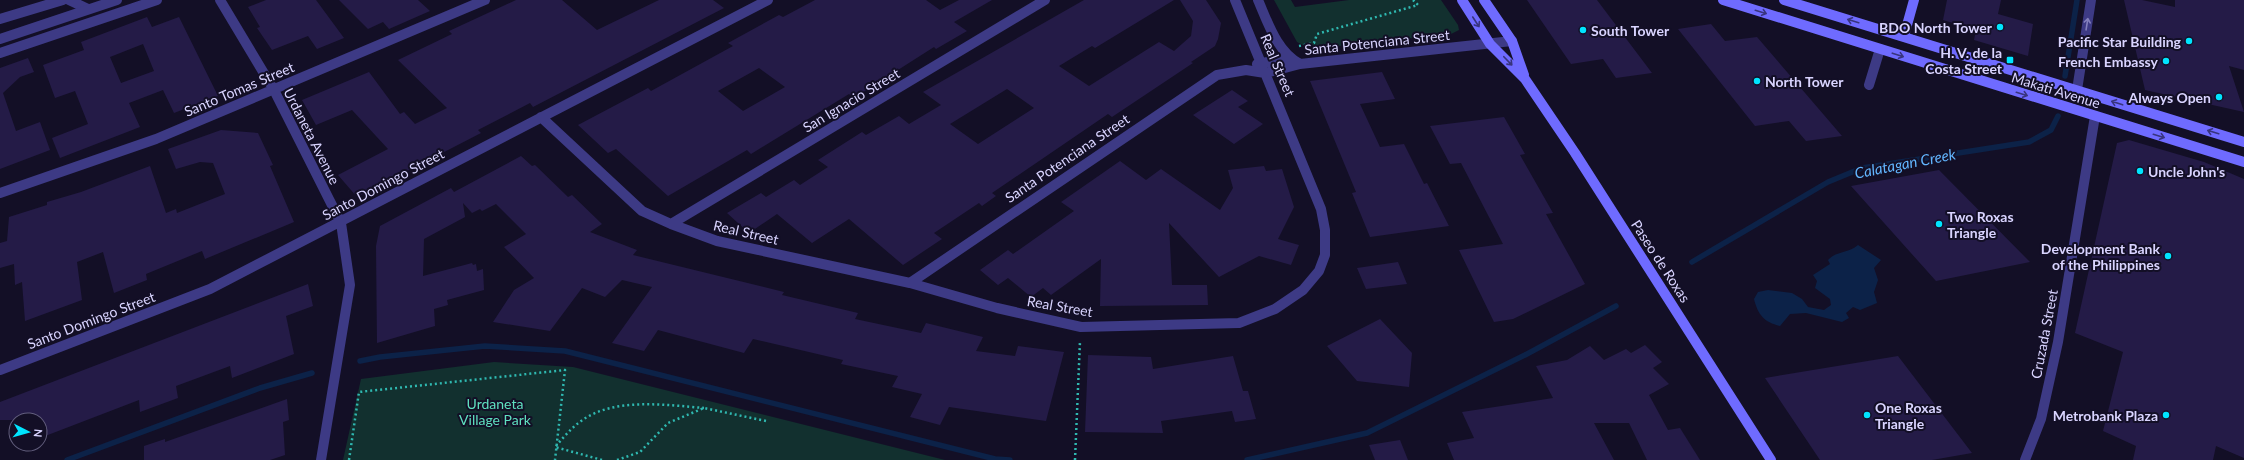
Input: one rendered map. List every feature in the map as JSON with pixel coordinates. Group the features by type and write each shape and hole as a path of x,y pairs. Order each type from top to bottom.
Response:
{"main road":[{"name":"Paseo de Roxas","path":"1462,0 1490,44 1525,79 1575,153 1771,460"},
{"name":"Paseo de Roxas","path":"1484,0 1512,41 1525,79"},
{"name":"Makati Avenue","path":"1723,0 2244,162"},
{"name":"Makati Avenue","path":"1784,0 2244,142"},
{"path":"1904,36 1914,0"}],"street":[{"path":"0,19 63,0"},
{"path":"69,0 88,9"},
{"path":"0,39 117,0"},
{"path":"0,53 157,0"},
{"name":"Urdaneta Avenue","path":"220,0 274,90 340,223 350,284 339,358 320,460"},
{"name":"Santo Tomas Street","path":"0,193 71,170 156,139 485,0"},
{"name":"Santo Domingo Street","path":"0,370 210,289 768,0"},
{"name":"San Ignacio Street","path":"671,224 1045,0"},
{"name":"Real Street","path":"541,117 642,210 671,224 717,241 910,283 1037,318 1081,327 1239,323 1275,309 1303,290 1319,271 1325,255 1325,230 1321,209 1235,0"},
{"path":"1258,0 1289,58 1300,64"},
{"path":"2077,90 2091,0"},
{"name":"Santa Potenciana Street","path":"1246,70 1265,73 1288,70 1300,64 1512,41"},
{"path":"1869,85 1880,49"},
{"name":"Santa Potenciana Street","path":"910,283 1207,80 1217,75 1246,70 1261,62 1289,58"},
{"name":"Cruzada Street","path":"2025,460 2041,419 2058,342 2095,116"}],"path":[{"path":"1299,46 1314,43 1317,34 1418,5 1413,0"},
{"path":"1075,460 1081,327"},
{"path":"349,460 359,392 565,370 555,447 555,460"},
{"path":"555,447 583,419 606,410 648,404 704,408 766,421"},
{"path":"617,460 640,452 668,423 704,408"},
{"path":"555,447 602,460"}],"green space":[{"path":"1274,0 1291,0 1295,7 1349,0 1441,0 1458,25 1459,30 1451,34 1311,49 1297,42"},
{"name":"Urdaneta Village Park","path":"494,362 573,367 945,460 343,460 361,379"}],"water":[{"path":"1858,245 1881,260 1874,268 1878,280 1874,292 1877,303 1860,310 1853,307 1846,313 1849,318 1842,322 1806,313 1790,314 1780,326 1762,317 1754,299 1758,292 1768,290 1792,293 1802,299 1808,307 1824,310 1831,305 1830,299 1815,288 1817,281 1813,275 1830,264 1828,260 1831,257 1850,250"}],"building":[{"path":"266,0 316,0 344,38 317,49 308,36 272,50 257,28 260,27 248,7"},
{"path":"339,0 418,0 430,11 389,29 383,22 368,29"},
{"path":"516,0 562,0 597,30 659,0 713,0 724,8 533,107 530,103 478,130 481,133 357,197 338,175 388,149 352,110 316,125 302,100 369,72 400,114 404,112 415,124 447,108 398,60 452,34 449,31"},
{"path":"815,0 926,0 940,10 959,0 992,0 954,22 967,31 936,49 934,47 854,98 849,94 751,154 747,150 668,196 616,149 608,153 578,125 648,88 651,91 733,46 728,43 779,15 783,17","holes":["759,68 785,87 743,111 718,91"]},
{"path":"1084,0 1174,0 1095,48 1092,46 1059,66 1089,86 1159,42 1174,51 1191,36 1193,21 1180,0 1206,0 1221,23 1215,46 1191,62 1193,63 1112,117 1108,114 992,193 996,196 982,206 979,203 934,233 942,239 903,265 849,219 812,243 777,214 749,233 727,213 761,193 766,197 794,180 800,185 828,167 818,160 862,132 866,135 899,116 909,124 941,105 923,92","holes":["1007,89 1034,108 978,144 950,124"]},
{"name":"South Tower","path":"1527,0 1597,0 1652,73 1616,78 1603,59 1571,64"},
{"name":"BDO North Tower","path":"1947,0 2001,0 1998,14 2033,24 2028,56 1974,40 1976,30 1943,20"},
{"name":"Pacific Star Building","path":"2124,0 2142,0 2175,7 2175,0 2244,0 2244,70 2229,66 2244,112 2145,90"},
{"path":"147,17 152,27 179,17 218,96 174,113 163,90 129,103 140,127 60,158 52,138 88,124 75,91 55,98 43,65 84,50 81,42","holes":["143,44 154,71 121,83 110,57"]},
{"name":"North Tower","path":"1711,24 1725,41 1757,37 1842,136 1806,141 1789,121 1755,126 1678,29"},
{"path":"28,58 34,72 20,77 3,93 16,131 40,122 50,150 0,169 0,68"},
{"path":"1382,72 1395,99 1360,104 1380,147 1404,144 1424,184 1427,183 1449,226 1370,237 1352,193 1356,192 1310,81"},
{"path":"1232,90 1248,101 1238,107 1263,124 1234,144 1193,115"},
{"path":"1504,117 1525,154 1520,155 1553,213 1546,214 1585,284 1513,319 1494,322 1459,250 1503,244 1461,163 1450,164 1430,126"},
{"path":"221,130 258,133 273,165 270,166 294,222 205,259 202,251 146,274 147,280 114,293 103,252 77,262 82,300 25,321 22,282 15,285 14,264 0,268 0,243 7,241 9,217 47,205 47,202 81,192 150,166 166,213 176,209 177,213 225,194 213,163 200,162 176,169 168,149"},
{"name":"Development Bank of the Philippines","path":"2129,140 2204,162 2244,179 2244,458 2216,446 2213,460 2133,460 2136,446 2103,431 2123,352 2075,333 2117,143"},
{"path":"521,156 532,166 535,165 568,197 572,195 602,224 590,232 637,250 633,255 784,292 782,295 858,313 855,319 921,333 926,323 983,337 976,351 1015,356 1018,346 1064,352 1046,421 949,407 940,425 910,417 922,394 892,387 898,376 841,364 843,360 753,339 744,353 658,330 644,351 612,343 652,287 622,280 605,297 582,288 550,331 493,322 514,290 534,278 504,247 526,234 496,204 482,211 480,209 472,213 463,203 465,217 424,239 423,276 472,263 473,265 476,264 477,271 483,269 484,290 447,300 448,305 434,309 435,326 377,343 376,246 380,226 451,188 454,192"},
{"path":"1120,161 1146,180 1161,169 1220,210 1233,188 1228,170 1264,166 1266,171 1282,169 1294,207 1278,239 1299,245 1291,265 1259,256 1219,277 1169,223 1172,285 1207,285 1208,305 1100,306 1101,259 1051,295 1043,288 1031,297 1008,278 998,285 980,270 1008,250 1013,254 1074,211 1061,202"},
{"name":"Two Roxas Triangle","path":"1939,170 2030,262 1936,281 1851,186"},
{"path":"1398,262 1407,284 1366,289 1357,268"},
{"path":"308,284 313,306 286,316 294,354 232,378 230,366 176,386 178,398 140,412 139,400 48,435 48,412 8,412 8,420 0,420 0,402"},
{"path":"1380,319 1412,353 1409,387 1357,381 1327,346"},
{"path":"1645,345 1662,362 1653,368 1669,384 1649,395 1668,430 1680,428 1700,460 1647,460 1629,423 1594,423 1614,460 1454,460 1447,443 1474,438 1462,412 1553,398 1536,366 1567,360 1590,346 1604,360 1626,349 1631,353"},
{"path":"1088,355 1151,357 1153,369 1233,356 1243,391 1248,391 1256,419 1235,422 1232,411 1161,421 1163,433 1085,432"},
{"name":"One Roxas Triangle","path":"1898,356 1972,453 1932,460 1820,460 1765,378"},
{"path":"287,399 289,420 283,422 285,455 270,460 144,460 144,446 165,439 165,442"},
{"path":"1400,440 1408,460 1375,460 1369,445"}],"waterway":[{"name":"Calatagan Creek","path":"2065,76 2077,0"},
{"name":"Calatagan Creek","path":"1692,262 1828,182 1862,168 2029,142 2051,130 2058,116"},
{"path":"1247,460 1367,433 1525,355 1616,306"},
{"path":"360,361 380,357 485,346 565,351 995,459 1010,460"},
{"path":"67,460 260,388 312,373"}],"place":[{"name":"BDO North Tower","path":"2000,27"},
{"name":"South Tower","path":"1583,30"},
{"name":"Pacific Star Building","path":"2189,41"},
{"name":"H. V. de la Costa Street","path":"2010,60"},
{"name":"French Embassy","path":"2166,61"},
{"name":"North Tower","path":"1757,81"},
{"name":"Always Open","path":"2219,97"},
{"name":"Uncle John's","path":"2140,171"},
{"name":"Two Roxas Triangle","path":"1939,224"},
{"name":"Development Bank of the Philippines","path":"2168,256"},
{"name":"One Roxas Triangle","path":"1867,415"},
{"name":"Metrobank Plaza","path":"2166,415"}]}
